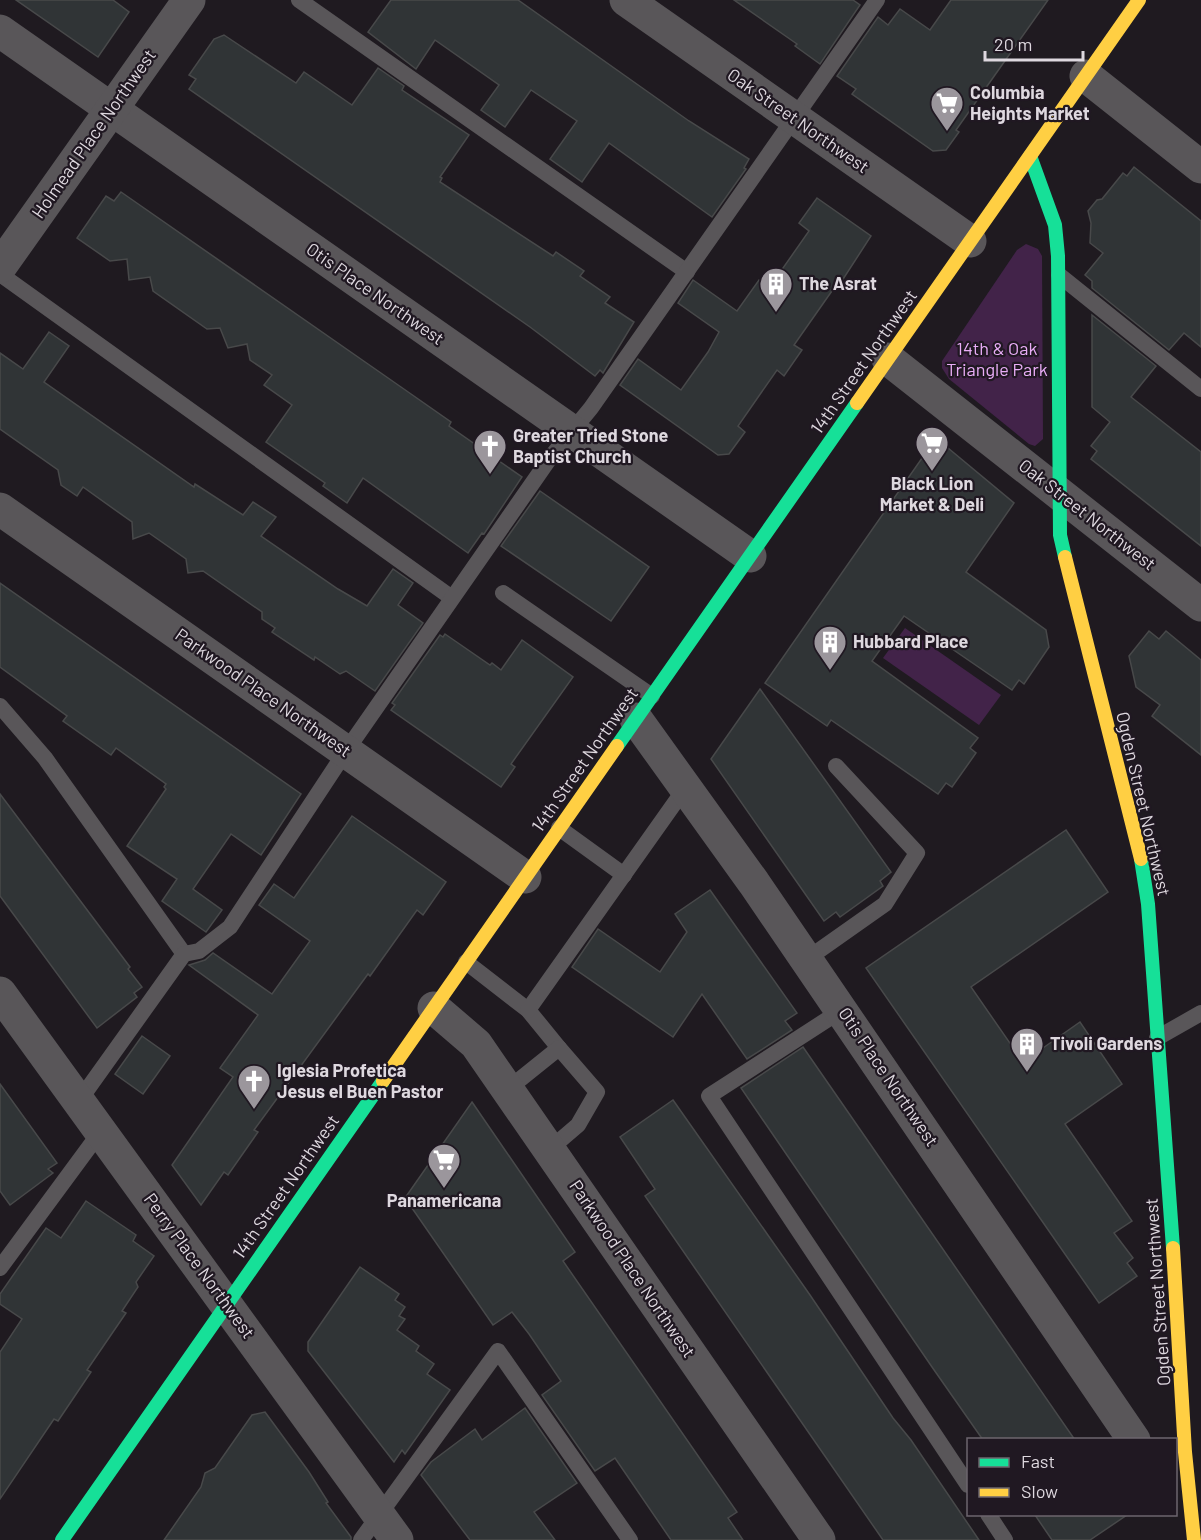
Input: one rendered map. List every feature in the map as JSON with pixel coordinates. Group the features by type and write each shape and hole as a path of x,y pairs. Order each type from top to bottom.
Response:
{"main road":[{"name":"14th Street Northwest","path":"62,1540 1139,0"},
{"name":"Ogden Street Northwest","path":"1030,156 1055,225 1058,275 1058,492 1064,553 1145,879 1151,928 1156,1038 1194,1540"}],"street":[{"name":"Holmead Place Northwest","path":"0,267 189,0"},
{"name":"Oak Street Northwest","path":"626,0 970,241"},
{"name":"Otis Place Northwest","path":"0,32 750,556"},
{"path":"1086,76 1201,167"},
{"name":"Oak Street Northwest","path":"888,359 1201,605"},
{"name":"Parkwood Place Northwest","path":"0,509 525,877"},
{"name":"Otis Place Northwest","path":"644,707 686,787 842,1010 1133,1438"},
{"name":"Perry Place Northwest","path":"0,993 226,1304 379,1532"},
{"name":"Parkwood Place Northwest","path":"434,1008 476,1044 819,1540"}],"lane":[{"path":"299,0 687,272"},
{"path":"79,1101 184,954 199,951 230,927 346,751 452,598 550,458 687,272 792,118 877,0"},
{"path":"0,274 452,598"},
{"path":"1058,275 1201,389"},
{"path":"503,593 644,707"},
{"path":"0,706 45,758 184,954"},
{"path":"807,959 885,904 917,853 836,766"},
{"path":"528,1010 686,787"},
{"path":"559,828 624,875"},
{"path":"466,962 528,1010 597,1092 578,1125 550,1149"},
{"path":"842,1010 709,1096 967,1482"},
{"path":"1156,1038 1201,1012"},
{"path":"508,1089 559,1048"},
{"path":"0,1268 100,1131"},
{"path":"379,1532 498,1352 630,1540"},
{"path":"989,1516 1005,1540"}],"green space":[{"name":"14th & Oak Triangle Park","path":"1026,244 1038,249 1042,256 1043,439 1035,446 1029,444 949,379 942,368 942,361 1017,250"},
{"path":"905,628 1001,695 979,725 883,658"}],"building":[{"path":"16,0 113,0 129,12 98,57"},
{"path":"391,0 518,0 689,121 749,159 744,168 746,169 712,217 609,143 582,182 550,159 577,121 531,90 505,127 481,110 499,85 435,40 416,69 368,32"},
{"path":"734,0 853,0 860,5 820,64 795,46 797,44"},
{"path":"951,0 1048,0 956,130 959,132 946,150 933,151 852,94 856,89 837,76 878,17 888,25 900,9 930,30"},
{"path":"224,35 296,83 304,72 352,105 378,68 404,86 402,90 469,135 440,177 442,178 440,182 553,256 556,252 584,271 580,276 610,297 605,303 634,322 603,373 600,370 595,376 530,327 189,89 196,79 189,75 214,39"},
{"path":"1134,167 1201,221 1201,347 1184,333 1169,350 1092,288 1092,281 1085,275 1103,253 1090,243 1091,223 1088,211 1097,200 1102,199 1123,173 1127,176"},
{"path":"121,192 451,422 449,426 522,477 484,534 482,533 468,553 363,478 347,503 323,486 325,483 266,442 292,405 264,385 272,375 250,360 247,344 228,348 220,328 207,329 153,291 150,277 129,280 127,259 110,261 77,238 106,196 114,201"},
{"path":"817,198 871,236 836,290 834,288 794,345 802,350 784,376 777,370 738,426 745,432 729,454 718,455 620,385 638,359 681,390 719,332 678,303 693,280 737,311 759,280 769,288 809,231 799,223"},
{"path":"1092,315 1156,366 1131,397 1201,452 1201,546 1091,459 1097,451 1091,446 1110,422 1092,407"},
{"path":"49,332 69,346 44,382 194,487 195,484 243,515 253,502 276,517 261,536 367,606 393,569 413,583 398,605 423,623 375,691 346,671 340,674 315,657 314,660 272,632 275,628 262,619 262,612 203,571 188,573 186,559 149,533 133,539 132,522 83,487 77,496 61,485 58,470 0,429 0,353 23,369"},
{"name":"Hubbard Place","path":"936,438 1014,503 966,572 1046,630 1049,647 1024,684 1019,680 1012,690 904,616 872,661 978,738 970,748 976,753 952,787 946,783 938,794 831,720 827,726 765,683"},
{"path":"540,491 649,567 611,621 501,546"},
{"path":"0,583 301,794 261,855 231,834 193,889 222,910 206,932 162,901 177,879 127,846 166,789 164,787 166,784 116,748 111,755 63,721 67,716 0,667"},
{"path":"1149,631 1159,639 1166,631 1201,660 1201,755 1152,716 1160,705 1136,687 1129,656"},
{"path":"445,634 501,670 522,640 573,677 511,764 515,767 501,787 391,710 395,705 392,703 440,635 443,637"},
{"path":"760,689 891,872 880,881 883,886 840,917 836,912 824,921 711,759"},
{"path":"0,794 130,967 128,969 142,987 134,993 137,997 97,1028 0,896"},
{"path":"352,816 446,882 423,915 417,910 370,976 368,974 254,1130 258,1132 228,1175 224,1172 201,1205 172,1165 233,1077 220,1068 258,1015 189,965 205,960 213,953 272,994 310,941 259,905 274,884 294,898"},
{"name":"Tivoli Gardens","path":"1066,830 1108,892 971,987 1023,1062 1080,1022 1122,1084 1065,1124 1132,1221 1114,1233 1133,1258 1127,1263 1137,1276 1099,1303 866,968"},
{"path":"710,890 797,1013 785,1021 792,1030 747,1059 702,994 673,1037 572,967 598,929 660,972 687,932 675,914"},
{"path":"142,1036 170,1056 143,1094 115,1074"},
{"path":"803,1047 1074,1438 982,1438 741,1088"},
{"path":"0,1084 57,1163 48,1169 53,1173 10,1205 0,1191"},
{"path":"673,1100 979,1540 883,1540 645,1196 655,1189 620,1137"},
{"path":"472,1102 575,1252 563,1261 737,1512 728,1518 743,1540 671,1540 615,1458 595,1471 542,1395 561,1381 529,1334 512,1312 493,1325 405,1198"},
{"path":"86,1201 136,1235 133,1241 154,1256 136,1282 138,1287 122,1311 126,1313 87,1370 91,1372 58,1421 54,1419 0,1499 0,1352 22,1319 0,1304 0,1294 46,1228 61,1238"},
{"path":"360,1267 399,1294 395,1300 405,1307 399,1316 405,1319 397,1330 419,1346 416,1351 434,1364 427,1374 450,1390 405,1454 402,1450 394,1462 308,1351 308,1342"},
{"path":"525,1408 577,1483 534,1512 555,1540 470,1540 421,1475 431,1462 475,1429 482,1440"},
{"path":"265,1412 309,1472 328,1502 326,1503 351,1540 164,1540 201,1487 205,1473 215,1468 252,1415"},
{"path":"1036,1516 1126,1516 1090,1540 1052,1540"}],"traffic: fast":[{"path":"1030,156 1055,225 1058,256 1060,535 1065,557"},
{"path":"617,746 857,403"},
{"path":"1141,859 1148,904 1173,1248"},
{"path":"62,1540 383,1081"}],"traffic: slow":[{"path":"857,403 1139,0"},
{"path":"1065,557 1141,859"},
{"path":"383,1081 617,746"},
{"path":"1173,1248 1185,1452 1194,1540"}],"place":[{"name":"Columbia Heights Market","path":"947,132"},
{"name":"The Asrat","path":"776,313"},
{"name":"Black Lion Market & Deli","path":"932,472"},
{"name":"Greater Tried Stone Baptist Church","path":"490,475"},
{"name":"Hubbard Place","path":"830,671"},
{"name":"Tivoli Gardens","path":"1027,1073"},
{"name":"Iglesia Profetica Jesus el Buen Pastor","path":"254,1110"},
{"name":"Panamericana","path":"444,1189"}]}
